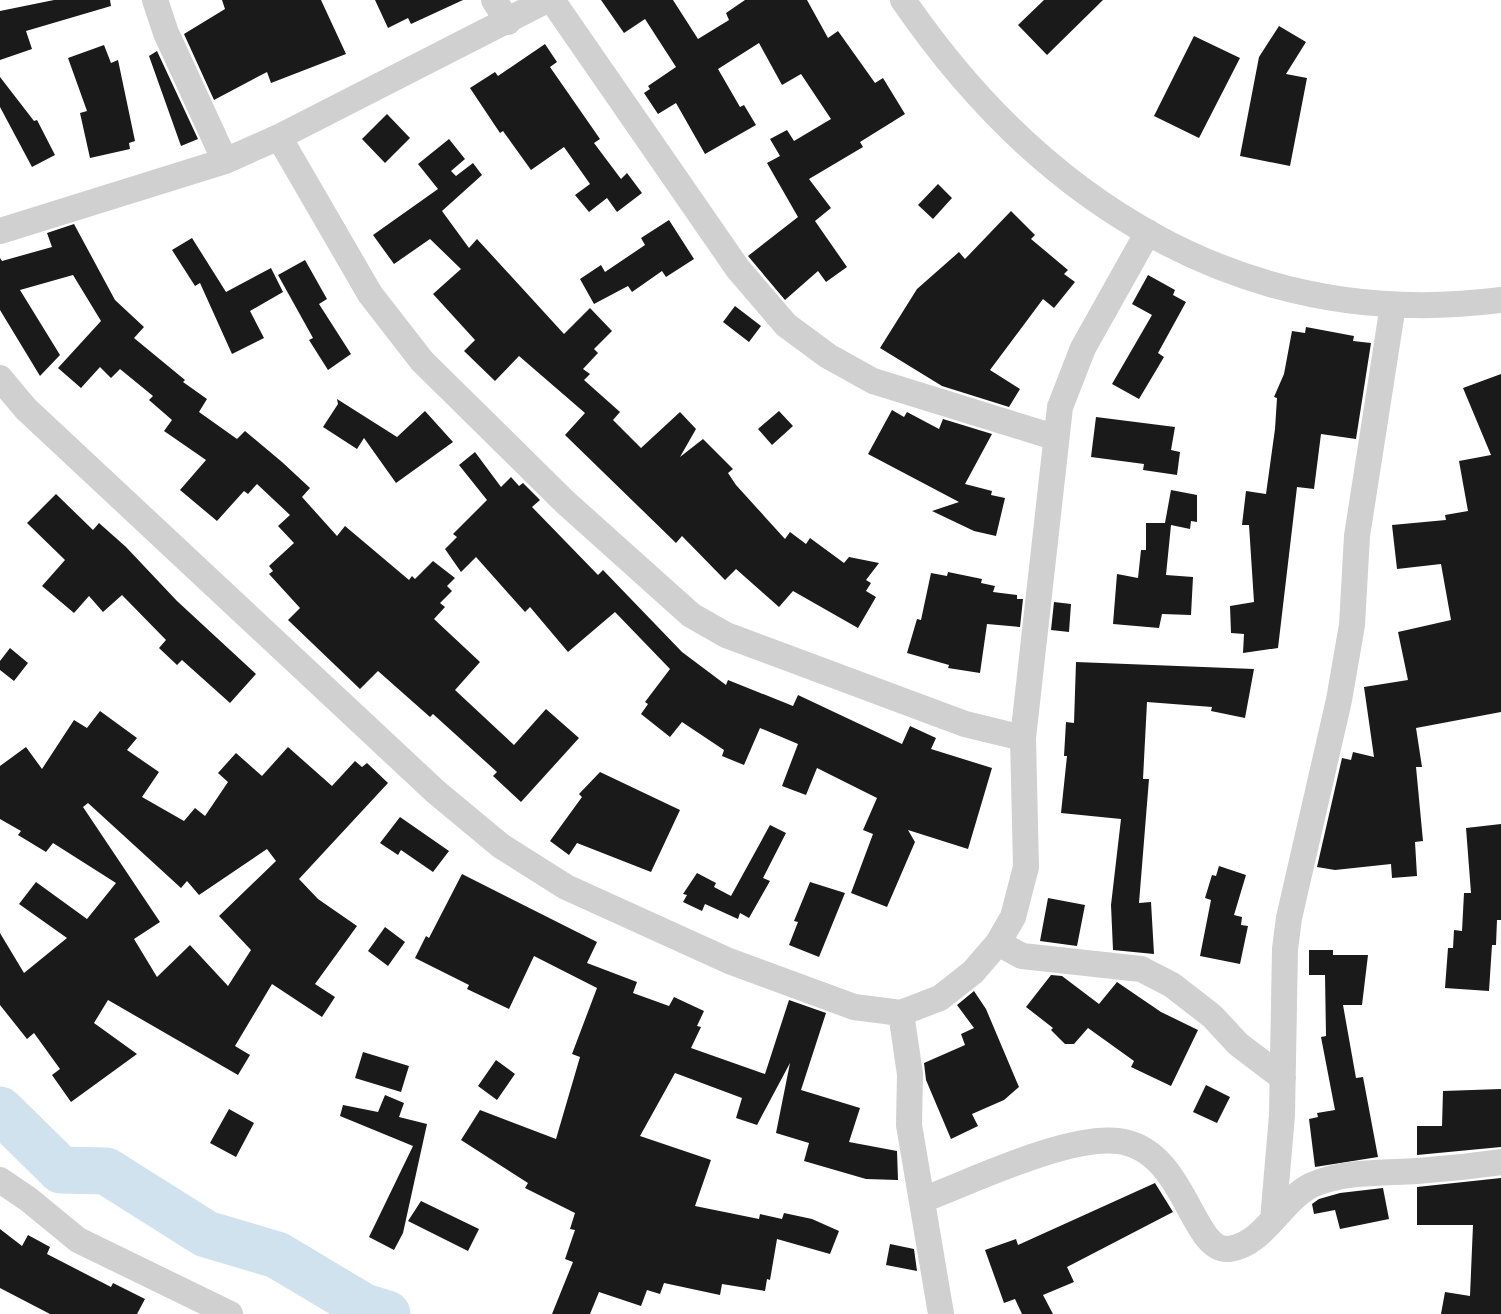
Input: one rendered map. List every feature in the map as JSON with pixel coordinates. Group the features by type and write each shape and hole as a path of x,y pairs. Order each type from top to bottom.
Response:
{"street":[{"path":"155,0 166,33 225,161"},
{"path":"494,0 508,22"},
{"path":"0,231 225,161 279,137 549,0 738,269 786,325 828,356 873,381 1054,437"},
{"path":"903,0 973,91 1017,138 1067,178 1148,232 1210,264 1280,288 1319,297 1393,305 1501,300"},
{"path":"279,137 370,294 422,361 565,502 691,615 726,635 965,724 1023,738"},
{"path":"0,377 26,409 426,783 500,846 566,887 729,961 854,1007 901,1013 940,998 973,972 998,943 1013,917 1026,867 1023,738 1054,437 1060,407 1083,348 1148,232"},
{"path":"1273,1220 1283,1078 1285,949 1289,918 1339,700 1352,625 1357,536 1393,305"},
{"path":"998,943 1022,956 1141,969 1172,985 1212,1016 1238,1044 1283,1078"},
{"path":"901,1013 910,1074 909,1125 941,1314"},
{"path":"922,1200 1079,1141 1119,1141 1144,1147 1173,1176 1205,1238 1216,1247 1231,1249 1256,1236 1290,1199 1313,1185 1352,1175 1501,1162"},
{"path":"0,1180 78,1240 230,1314"}],"building":[{"path":"54,0 110,0 111,6 26,31 32,49 0,60 0,11"},
{"path":"222,0 321,0 346,54 271,83 267,72 214,100 184,34 225,9"},
{"path":"375,0 463,0 411,24 408,18 388,28"},
{"path":"601,0 673,0 698,39 729,20 726,13 745,0 807,0 828,38 838,31 875,83 883,78 905,114 860,142 863,147 809,179 831,208 815,221 847,267 826,282 818,271 785,300 748,256 798,217 767,163 780,156 770,139 787,130 794,141 831,119 801,74 782,85 759,43 718,69 740,107 744,105 756,125 705,154 676,103 658,114 644,93 650,89 648,86 676,67 645,19 624,33"},
{"path":"1044,0 1103,0 1047,55 1018,25"},
{"path":"1279,26 1306,42 1286,74 1307,78 1290,166 1240,156 1259,57"},
{"path":"1194,36 1240,58 1199,138 1154,116"},
{"path":"545,44 557,62 550,67 600,139 594,143 621,179 627,173 642,193 617,212 607,198 589,212 575,195 590,184 564,147 531,170 503,131 500,133 470,88 495,72 498,76"},
{"path":"104,45 111,63 118,60 135,141 129,143 130,149 90,158 80,113 87,111 68,58"},
{"path":"157,51 198,139 181,146 149,56"},
{"path":"0,77 34,121 37,120 55,155 32,167 0,107"},
{"path":"387,114 410,138 385,163 362,139"},
{"path":"449,139 465,159 451,171 456,176 473,163 482,175 442,211 469,248 477,239 564,334 590,308 612,331 594,349 598,353 583,369 590,374 584,380 620,412 613,420 641,448 680,412 696,429 680,457 703,439 733,469 728,473 736,485 785,539 790,532 806,544 810,538 844,563 849,557 879,563 866,580 871,583 866,591 876,597 858,628 793,591 779,607 736,569 725,580 682,536 676,543 565,435 585,413 519,356 495,381 464,351 475,340 433,294 461,269 430,239 394,264 373,235 438,189 418,164"},
{"path":"938,184 952,198 933,219 918,205"},
{"path":"1011,211 1035,235 1031,239 1068,270 1064,274 1075,282 1054,308 1043,299 990,370 1020,389 1009,407 942,386 880,348 917,289 959,252 965,259"},
{"path":"669,220 694,259 666,277 662,271 632,292 628,286 594,304 580,279 601,265 605,272 645,245 641,238"},
{"path":"74,224 115,300 144,327 134,338 185,380 183,382 207,399 199,412 237,439 245,431 282,462 310,488 302,497 337,536 345,526 409,580 412,576 415,579 433,561 455,578 447,586 452,591 440,603 445,607 434,619 480,662 455,690 514,745 546,709 579,738 521,802 493,776 497,772 433,714 430,717 378,671 360,689 288,620 300,608 269,574 273,571 269,566 294,543 278,526 290,515 257,484 248,494 244,491 217,521 180,490 206,460 164,431 172,420 149,400 153,396 120,369 111,378 100,367 81,388 58,368 101,321 73,275 20,290 60,355 40,376 0,310 0,258 2,261 52,247 47,233"},
{"path":"192,238 226,292 271,268 283,292 250,311 264,338 232,354 200,283 195,286 172,250"},
{"path":"305,260 327,299 319,304 351,354 328,370 309,340 313,338 278,275"},
{"path":"1148,275 1175,290 1173,295 1186,302 1158,353 1164,357 1139,399 1112,384 1152,315 1132,304"},
{"path":"735,306 761,326 749,342 723,322"},
{"path":"1306,327 1354,336 1353,341 1371,343 1356,439 1321,434 1314,489 1297,487 1278,648 1243,653 1244,634 1231,633 1230,606 1254,602 1249,525 1242,525 1246,491 1266,494 1275,429 1277,398 1274,397 1284,374 1292,331 1305,333"},
{"path":"1501,374 1501,712 1416,728 1422,767 1416,767 1423,841 1415,842 1417,876 1392,878 1391,864 1335,870 1317,867 1342,758 1351,760 1353,752 1374,757 1364,687 1408,680 1398,632 1451,620 1441,564 1397,569 1392,525 1446,520 1445,515 1468,511 1459,461 1491,455 1463,388"},
{"path":"337,399 397,437 425,411 453,442 396,483 364,438 357,449 323,427 338,404"},
{"path":"892,410 904,417 907,412 939,429 943,419 992,434 965,484 992,491 991,495 1005,498 996,536 974,531 932,511 959,502 868,454"},
{"path":"779,411 793,426 772,445 758,429"},
{"path":"1096,417 1175,427 1171,450 1180,452 1177,475 1143,470 1144,464 1091,457"},
{"path":"475,452 501,487 511,477 519,486 523,483 540,500 532,507 598,575 603,570 682,652 726,685 728,680 793,706 798,695 902,744 910,726 936,738 931,749 992,768 968,849 908,830 915,842 887,907 851,893 873,834 863,830 877,798 817,768 806,795 782,786 798,744 760,728 744,765 722,756 724,750 682,722 670,737 641,714 648,704 645,702 670,669 615,612 568,652 530,607 525,612 476,557 461,572 445,549 457,537 453,534 487,500 459,465"},
{"path":"1171,490 1197,495 1197,522 1191,521 1190,529 1171,525 1166,575 1193,577 1191,615 1162,614 1159,628 1113,624 1117,574 1138,578 1141,550 1146,550 1146,523 1165,523"},
{"path":"56,494 93,530 99,523 126,547 177,601 256,674 230,703 182,660 177,665 159,648 166,640 122,595 103,612 89,596 74,613 42,586 65,560 27,523"},
{"path":"948,572 982,579 981,583 995,586 993,592 1017,595 1017,599 1023,599 1020,627 987,624 980,673 948,668 949,665 907,653 917,619 921,620 931,573 947,576"},
{"path":"1054,602 1071,604 1069,632 1051,630"},
{"path":"10,648 28,663 14,681 0,670 0,661"},
{"path":"1076,662 1254,669 1245,718 1211,711 1212,707 1147,702 1143,779 1149,779 1139,903 1151,902 1154,954 1113,950 1111,905 1121,819 1061,813 1067,756 1064,756 1066,722 1074,723"},
{"path":"100,711 137,738 127,750 159,772 142,797 184,821 195,808 205,816 228,782 218,773 236,753 262,776 288,747 332,786 355,761 362,767 367,763 388,783 299,879 318,899 357,926 315,984 335,997 322,1017 272,984 235,1046 250,1055 238,1075 108,1000 94,1023 137,1054 71,1102 52,1075 60,1069 34,1033 27,1039 0,1005 0,933 24,973 67,938 19,904 36,882 87,919 116,883 53,843 46,852 18,835 21,831 0,819 0,766 26,747 42,769 74,720 87,728","holes":["88,803 181,888 187,881 199,895 267,849 276,861 219,916 251,950 228,986 190,945 157,977 134,939 160,922 83,807"]},
{"path":"600,772 680,810 651,872 577,843 569,855 550,841 582,797 579,794"},
{"path":"400,817 449,851 433,872 401,850 398,855 380,843"},
{"path":"1501,824 1501,920 1497,920 1496,945 1492,945 1489,991 1445,988 1448,948 1453,948 1454,930 1462,931 1464,893 1471,893 1466,828"},
{"path":"770,825 786,833 763,878 770,881 749,918 740,913 738,919 705,904 702,911 683,902 687,895 683,894 697,873 716,883 714,887 731,896"},
{"path":"1219,866 1246,875 1234,915 1242,917 1241,925 1248,926 1240,964 1200,956 1211,900 1205,898 1212,875 1216,876"},
{"path":"462,874 597,942 587,963 637,982 633,993 669,1006 674,997 704,1011 697,1026 701,1027 691,1048 765,1074 789,1000 826,1013 801,1090 860,1108 849,1142 897,1151 898,1180 866,1179 804,1161 809,1143 776,1133 790,1063 757,1125 736,1118 742,1098 675,1073 640,1136 711,1160 695,1206 759,1219 760,1214 782,1219 784,1213 812,1219 839,1231 830,1254 777,1239 770,1280 767,1279 765,1291 722,1284 720,1295 664,1283 660,1294 647,1290 641,1306 599,1292 590,1314 552,1314 573,1262 565,1259 575,1230 570,1229 575,1213 525,1188 528,1183 461,1140 480,1110 556,1139 580,1057 572,1054 597,988 534,956 509,1009 467,989 469,985 415,958 426,936 429,938"},
{"path":"810,882 845,893 819,957 789,945 798,922 794,921"},
{"path":"1048,898 1085,905 1077,946 1040,941"},
{"path":"385,927 405,942 388,966 368,951"},
{"path":"1309,950 1333,950 1333,955 1368,955 1362,1005 1343,1005 1356,1078 1363,1077 1378,1157 1315,1167 1309,1119 1318,1117 1317,1113 1335,1110 1321,1037 1326,1036 1325,975 1309,975"},
{"path":"1051,975 1062,976 1099,1004 1117,982 1161,1012 1198,1030 1171,1086 1131,1067 1134,1061 1088,1028 1074,1044 1065,1044 1051,1030 1053,1028 1026,1007"},
{"path":"974,991 986,1009 1019,1087 1004,1100 972,1114 978,1126 951,1139 926,1080 924,1063 965,1045 961,1034 974,1028 957,1005"},
{"path":"363,1052 409,1066 401,1092 355,1078"},
{"path":"496,1060 515,1074 497,1100 478,1086"},
{"path":"1206,1085 1230,1097 1217,1123 1193,1112"},
{"path":"1501,1089 1501,1147 1417,1155 1417,1126 1442,1126 1443,1091"},
{"path":"385,1095 404,1103 399,1117 427,1124 403,1233 394,1250 369,1237 413,1146 340,1116 343,1105 378,1112"},
{"path":"229,1109 254,1123 236,1157 210,1143"},
{"path":"1501,1178 1501,1314 1441,1314 1445,1292 1470,1296 1473,1225 1417,1225 1417,1187"},
{"path":"1155,1183 1173,1212 1067,1267 1074,1282 1043,1295 1053,1314 1022,1314 1015,1299 1004,1303 985,1250 1016,1239 1018,1245"},
{"path":"1383,1188 1389,1219 1340,1229 1335,1210 1314,1214 1312,1204 1319,1199 1340,1193"},
{"path":"421,1201 479,1229 468,1251 408,1221"},
{"path":"0,1229 22,1246 28,1235 50,1247 47,1254 111,1287 113,1283 145,1299 137,1314 50,1314 0,1288"},
{"path":"890,1244 914,1249 917,1271 886,1265"}],"waterway":[{"path":"0,1110 61,1170 106,1171 206,1234 277,1255 364,1307 387,1314"}]}
